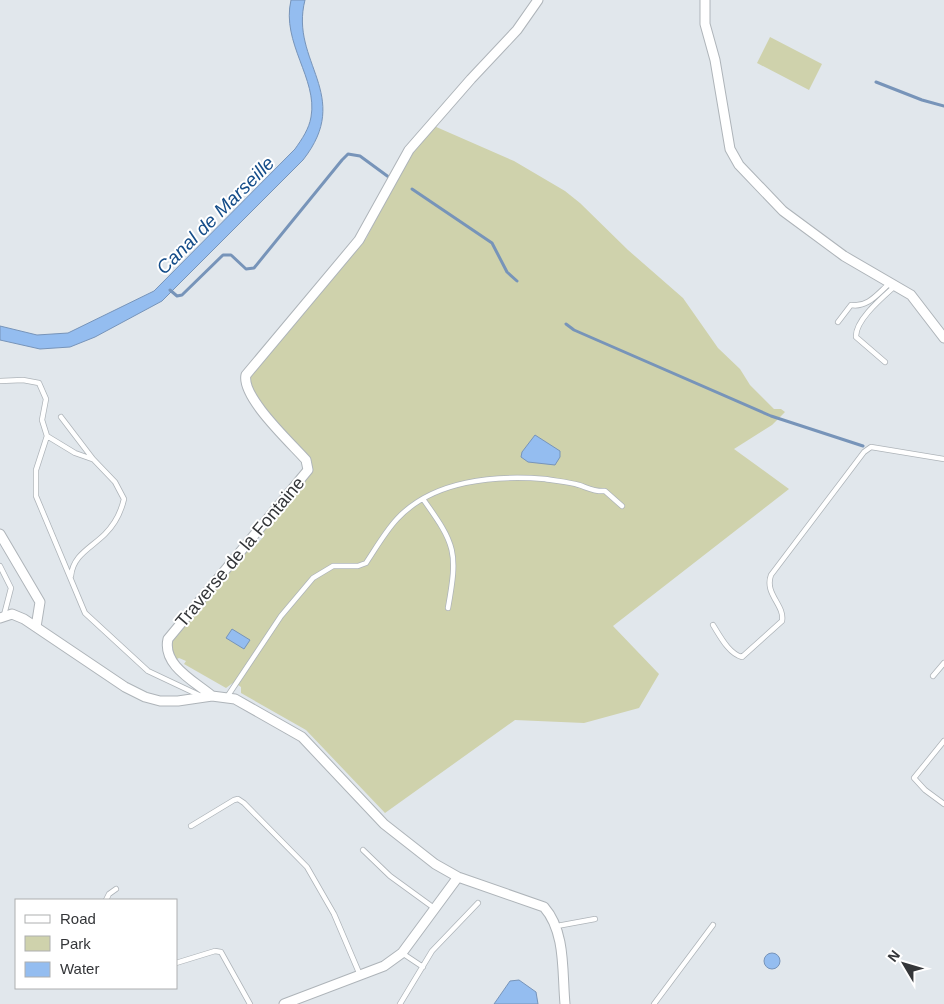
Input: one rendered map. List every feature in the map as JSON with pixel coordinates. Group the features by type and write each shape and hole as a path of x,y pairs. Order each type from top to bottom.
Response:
{"street":[{"name":"Traverse de la Fontaine","path":"207,696 169,659 166,649 168,639 308,470 306,460 252,398 245,382 246,375 359,240 409,150 517,30 538,0"},
{"path":"705,0 705,24 715,60 730,149 739,165 783,211 844,256 911,295 944,338"},
{"path":"0,534 40,602 36,627"},
{"path":"2,616 12,614 18,616 125,687 145,697 160,701 178,701 207,696 235,699 302,737 384,824 435,864 458,877 544,907 556,926 565,1004"},
{"path":"284,1004 384,966 402,953 458,877"}],"lane":[{"path":"838,322 852,305 860,307 866,304 894,284"},
{"path":"885,362 856,337 856,330 873,307 894,284"},
{"path":"0,381 23,380 39,383 46,398 42,420 47,436 36,470 36,496 84,613 95,625 148,671 207,696"},
{"path":"60,417 93,459 115,482 124,499 114,523 78,557 72,566 71,580"},
{"path":"47,436 75,453 93,459"},
{"path":"713,625 725,644 737,656 742,657 782,621 783,615 768,583 771,575 864,452 871,447 944,459"},
{"path":"227,697 281,616 314,578 334,566 358,566 366,563 397,519 423,498 438,491 470,482 543,479 580,485 597,492 604,491 622,506"},
{"path":"423,498 446,530 452,546 454,566 448,608"},
{"path":"0,566 11,588 2,616"},
{"path":"933,676 944,663"},
{"path":"944,741 914,778 925,790 944,804"},
{"path":"192,826 234,800 238,799 244,803 307,867 334,914 360,975"},
{"path":"363,850 390,876 434,908"},
{"path":"106,899 109,894 116,889"},
{"path":"400,1004 432,951 478,904"},
{"path":"556,926 595,919"},
{"path":"654,1004 714,925"},
{"path":"178,962 215,951 221,952 250,1004"},
{"path":"402,953 422,967"}],"green space":[{"path":"770,37 822,64 809,90 757,63"},
{"path":"434,126 514,161 565,191 683,298 718,348 740,369 750,385 774,409 781,409 785,412 772,425 734,449 789,489 613,626 659,674 639,708 584,723 515,720 385,813 306,730 241,693 241,687 234,682 226,688 184,664 186,661 179,658 175,660 170,640 246,550 252,550 264,536 263,529 312,467 312,462 256,398 249,377 362,241 366,239 408,155"}],"water":[{"path":"291,0 305,0 302,22 305,42 322,97 323,116 317,137 303,160 162,301 95,337 70,347 40,349 0,340 0,326 37,335 68,333 154,291 295,149 309,126 312,103 291,31 289,16"},
{"path":"535,435 560,451 560,457 555,465 528,462 521,457 522,452"},
{"path":"232,629 250,640 244,649 226,638"},
{"path":"769,953 775,953 780,958 778,967 769,969 764,964 764,958"},
{"path":"519,980 536,992 538,1004 494,1004 510,981"}],"waterway":[{"path":"876,82 922,100 944,106"},
{"path":"170,290 177,296 182,295 223,255 231,255 246,269 254,268 348,154 360,156 390,178"},
{"path":"412,189 492,243 507,272 517,281"},
{"path":"566,324 574,330 771,416 863,446"}],"water label":[{"name":"Canal de Marseille","path":"215,215"}]}
